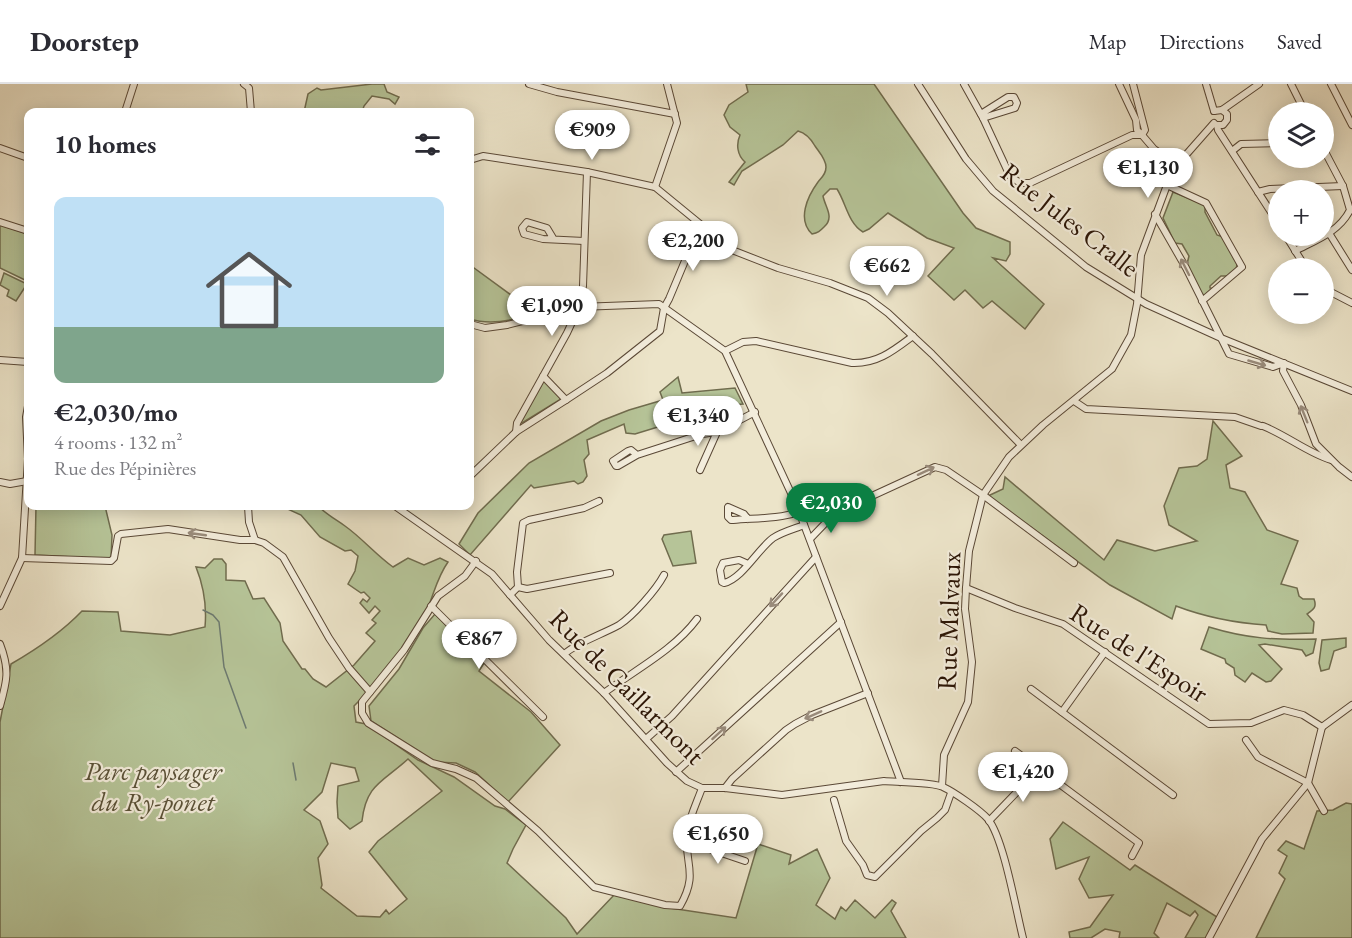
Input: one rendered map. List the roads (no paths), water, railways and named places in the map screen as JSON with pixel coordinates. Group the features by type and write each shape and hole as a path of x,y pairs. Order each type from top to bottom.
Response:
{"street":[{"path":"126,108 134,84"},
{"path":"244,84 249,88 251,108"},
{"path":"529,84 675,114"},
{"path":"655,187 677,123 667,84"},
{"name":"Rue Jules Cralle","path":"918,84 966,159 993,191 1086,267 1137,299 1221,338 1352,391"},
{"path":"964,84 1010,176 1020,183 1030,183 1132,135 1142,135"},
{"path":"1119,84 1136,120 1137,130 1154,149 1177,165"},
{"path":"1133,84 1145,130 1142,135"},
{"path":"1206,84 1214,111 1212,119 1268,208"},
{"path":"1214,111 1222,110 1259,84"},
{"path":"1291,84 1300,102"},
{"path":"1330,84 1352,125"},
{"path":"1008,96 1014,97 1017,102 1015,108 982,116 1008,96"},
{"path":"1215,124 1223,124 1227,120 1227,114 1222,110"},
{"name":"Rue Malvaux","path":"942,786 944,755 968,702 972,662 965,609 966,588 969,550 983,495 1009,457 1021,445 1112,369 1131,335 1141,255 1167,184 1177,165 1215,124"},
{"path":"1232,151 1241,144 1268,143"},
{"path":"0,148 24,157"},
{"path":"474,159 483,156 587,172 655,187 732,250 868,298 913,336 1021,445"},
{"path":"1334,168 1343,186 1350,210 1345,220 1334,229"},
{"path":"516,432 517,423 579,307 583,286 587,172"},
{"path":"1167,184 1206,202 1242,267 1202,301"},
{"path":"1258,192 1270,189 1343,186"},
{"path":"1155,214 1161,221 1229,354 1274,367 1284,363 1283,371 1301,405 1316,444 1352,477"},
{"path":"0,222 24,230"},
{"path":"554,238 547,228 527,222 522,228 524,234 543,239 584,241"},
{"path":"474,472 516,432 607,374 660,332 664,308 700,225"},
{"path":"1334,241 1352,270"},
{"path":"1292,246 1300,258"},
{"path":"1295,251 1304,246"},
{"path":"1334,294 1352,303"},
{"path":"474,325 485,328 507,325 579,307 659,304 725,351 800,513 901,782"},
{"path":"725,351 743,342 756,341 865,364 878,360 913,336"},
{"path":"0,360 24,362"},
{"path":"543,376 566,399"},
{"path":"1074,401 1086,409 1234,417 1280,433 1323,458 1331,460"},
{"path":"637,455 702,434 717,432 755,412"},
{"path":"700,470 717,432"},
{"path":"810,539 835,513 935,467 946,470 983,495 1074,563"},
{"path":"0,482 10,484 24,482"},
{"path":"510,595 518,587 517,572 523,523 584,508 598,501"},
{"path":"0,606 22,558 25,510"},
{"path":"248,510 249,522 255,540"},
{"name":"Rue de Gaillarmont","path":"400,510 492,574 564,654 687,781 702,788 725,788 782,795 884,781 942,786"},
{"path":"748,519 806,512 835,513"},
{"path":"748,564 739,560 723,563 720,570 722,582 730,581 748,564 773,538 804,525"},
{"path":"22,558 111,561 121,534 168,529 264,543 284,556 328,638 368,690"},
{"path":"646,739 672,716 816,557"},
{"path":"476,561 465,576 438,596 404,650 368,690 362,702 362,713 368,723 432,763 456,769 476,778 538,831 594,887 665,905 680,906 691,879 686,841 687,829 702,788"},
{"path":"518,587 527,589 610,573"},
{"path":"564,654 621,624 659,584 664,575"},
{"name":"Rue de l'Espoir","path":"966,588 1063,624 1209,724 1251,723 1284,710 1303,714 1322,728"},
{"path":"431,606 543,717"},
{"path":"604,693 664,650 697,619"},
{"path":"676,772 841,622"},
{"path":"0,644 7,668 7,681 0,706"},
{"path":"1062,712 1105,652"},
{"path":"1031,689 1173,795"},
{"path":"725,788 786,729 812,715 868,693"},
{"path":"1209,938 1262,839 1308,783 1322,728 1352,705"},
{"path":"1246,740 1258,757 1308,783 1324,811"},
{"path":"1015,751 1139,843 1132,855"},
{"path":"989,821 1039,769"},
{"path":"942,786 968,803 989,821 1004,861 1023,938"},
{"path":"834,800 846,842 867,874 875,877 945,810 951,794"},
{"path":"686,841 745,861"},
{"path":"688,855 700,846"}],"waterway":[{"path":"203,610 213,615 219,622 224,667 246,728"},
{"path":"293,763 296,780"}],"park label":[{"name":"Parc paysager du Ry-ponet","path":"153,786"}]}
